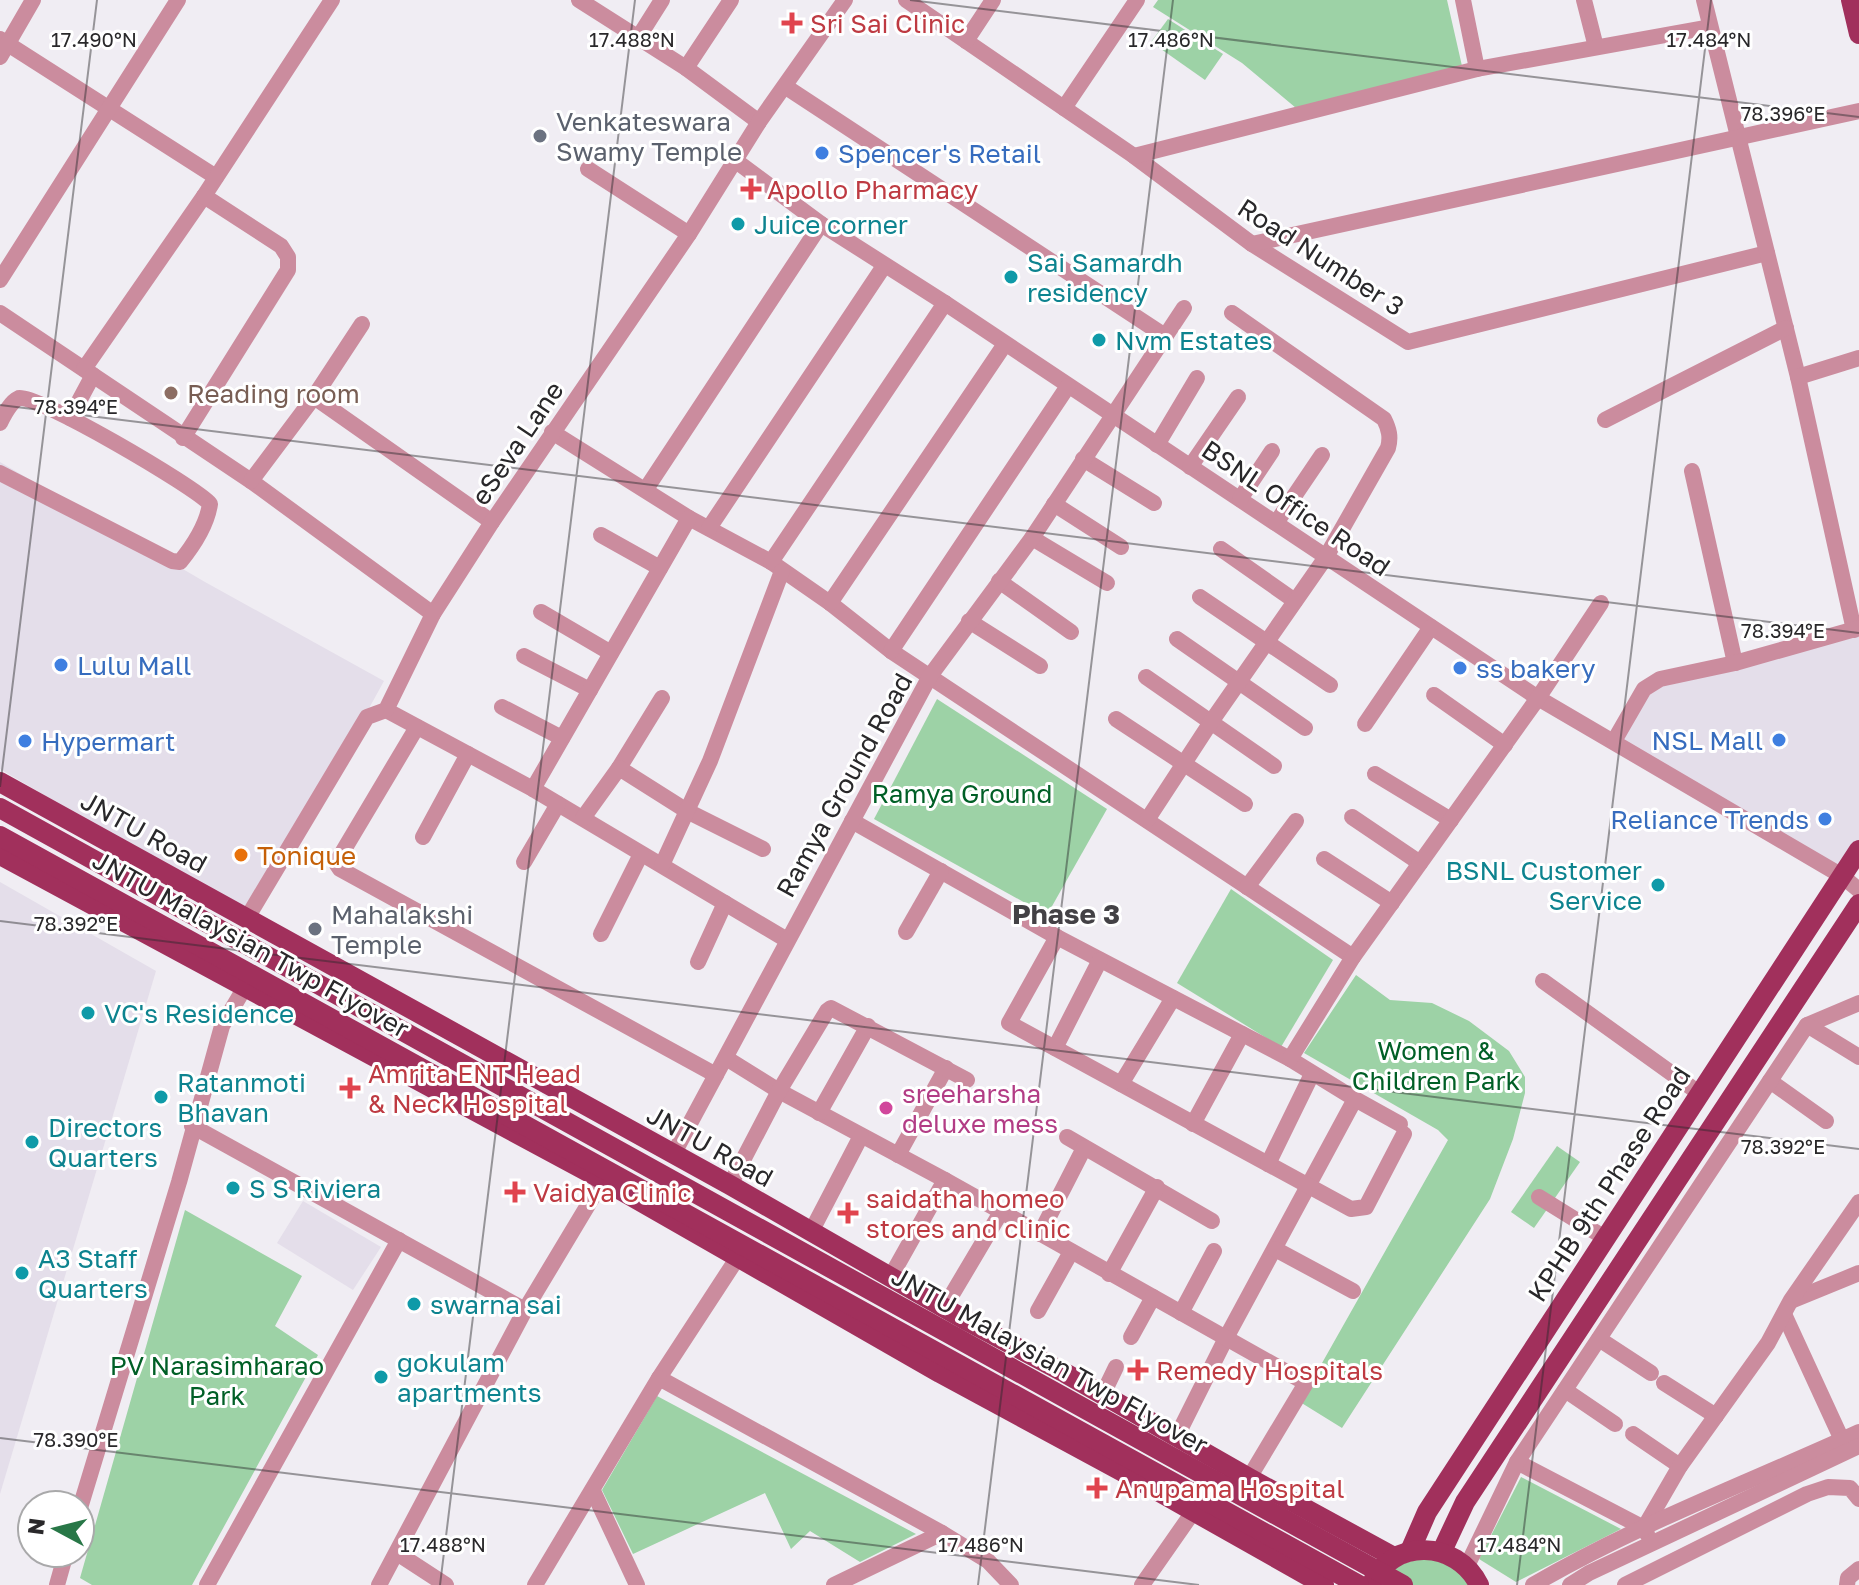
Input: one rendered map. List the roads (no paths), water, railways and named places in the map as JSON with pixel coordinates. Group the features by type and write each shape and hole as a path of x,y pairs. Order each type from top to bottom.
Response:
{"main road":[{"path":"1851,0 1859,34"},
{"name":"JNTU Road","path":"0,782 730,1185 1249,1478 1402,1554"},
{"name":"JNTU Malaysian Twp Flyover","path":"0,808 1403,1585"},
{"name":"JNTU Malaysian Twp Flyover","path":"0,836 1359,1585"},
{"name":"KPHB 9th Phase Road","path":"1371,1585 1382,1567 1402,1554 1859,850"},
{"path":"0,855 603,1180 940,1373 1324,1585"},
{"path":"1442,1551 1465,1502 1859,904"},
{"path":"940,1373 969,1322"},
{"path":"1402,1554 1426,1549 1442,1551 1467,1566 1479,1585"}],"street":[{"path":"33,0 3,47 216,177"},
{"path":"0,280 178,0"},
{"path":"70,418 89,372 332,0"},
{"path":"638,38 662,0"},
{"path":"686,68 731,0"},
{"name":"eSeva Lane","path":"247,918 367,717 386,710 433,614 492,522 689,234 759,122 845,0"},
{"name":"Road Number 3","path":"906,0 1134,156 1252,244 1408,342 1767,253"},
{"path":"966,41 993,0"},
{"path":"1064,108 1137,0"},
{"path":"1463,0 1477,69"},
{"path":"1584,0 1596,47"},
{"path":"1614,741 1644,689 1660,679 1735,663 1857,629 1704,0"},
{"path":"586,2 686,68 759,122"},
{"path":"1134,156 1477,69 1710,27"},
{"path":"786,87 1165,336"},
{"path":"1252,244 1859,111"},
{"name":"BSNL Office Road","path":"736,161 821,224 945,303 1538,698 1842,876 1859,890"},
{"path":"588,169 689,234"},
{"path":"183,438 288,270 288,257 281,246 204,196"},
{"path":"646,489 821,224"},
{"path":"709,528 884,266"},
{"path":"662,865 710,761 776,566 945,303"},
{"name":"Ramya Ground Road","path":"673,1155 930,676 1032,538 1083,459 1115,417 1184,308"},
{"path":"0,313 251,481 433,614"},
{"path":"1147,820 1238,682 1326,557 1388,448 1389,428 1384,419 1232,313"},
{"path":"251,481 314,397 362,324"},
{"path":"1605,420 1786,328"},
{"path":"830,603 1005,344"},
{"path":"1798,377 1859,358"},
{"path":"1157,445 1197,378"},
{"path":"891,651 1068,386"},
{"path":"314,397 492,522"},
{"path":"1190,467 1238,397"},
{"path":"0,423 11,404 30,398 189,487 210,504 208,516 180,562 172,561 0,473"},
{"path":"552,432 689,518 776,566 891,651 1353,957"},
{"path":"1240,499 1272,451"},
{"path":"1276,523 1322,455"},
{"path":"1083,459 1154,503"},
{"path":"1692,471 1735,663"},
{"path":"1054,504 1121,547"},
{"path":"533,789 689,518"},
{"path":"601,535 660,568"},
{"path":"1032,538 1107,583"},
{"path":"1221,549 1295,601"},
{"path":"999,581 1071,632"},
{"path":"1200,597 1330,685"},
{"path":"1290,1059 1353,957 1538,698 1601,603"},
{"path":"541,612 611,653"},
{"path":"969,621 1040,666"},
{"path":"1365,724 1431,627"},
{"path":"1177,639 1305,728"},
{"path":"524,656 590,690"},
{"path":"1146,677 1274,766"},
{"path":"1434,695 1505,745"},
{"path":"583,818 619,768 662,698"},
{"path":"502,707 562,738"},
{"path":"386,710 533,789 787,940"},
{"path":"1116,719 1245,804"},
{"path":"417,727 336,863 340,869 716,1075"},
{"path":"423,837 468,754"},
{"path":"619,768 687,811 763,849"},
{"path":"1375,774 1451,820"},
{"path":"524,862 558,804"},
{"path":"1352,817 1420,863"},
{"path":"852,821 1057,937 1290,1059 1402,1129 1366,1207 1351,1209 1009,1023 1057,937"},
{"path":"1247,887 1296,821"},
{"path":"601,934 641,854"},
{"path":"1324,859 1392,903"},
{"path":"906,932 941,871"},
{"path":"698,962 725,903"},
{"path":"1055,1048 1100,960"},
{"path":"1543,981 1699,1093"},
{"path":"86,1489 179,1182 222,1026 245,987"},
{"path":"1121,1084 1173,998"},
{"path":"1467,1566 1517,1462 1807,1025 1859,1003"},
{"path":"730,1185 779,1091 831,1008 967,1080"},
{"path":"1807,1025 1859,1057"},
{"path":"819,1113 868,1026"},
{"path":"1193,1124 1242,1034"},
{"path":"726,1058 779,1091 945,1180 1306,1383 1249,1478"},
{"path":"898,1155 946,1068"},
{"path":"1268,1164 1312,1074"},
{"path":"1770,1081 1826,1121"},
{"path":"1177,1436 1226,1338 1355,1099"},
{"path":"192,1126 525,1310"},
{"path":"811,1232 861,1136"},
{"path":"1067,1137 1212,1221"},
{"path":"1040,1234 1084,1148"},
{"path":"379,1585 525,1310 603,1180"},
{"path":"890,1278 945,1180"},
{"path":"1109,1274 1157,1187"},
{"path":"1539,1197 1605,1238"},
{"path":"1644,1528 1680,1466 1768,1343 1787,1307 1859,1202"},
{"path":"944,1308 1001,1212"},
{"path":"207,1585 399,1240"},
{"path":"1275,1249 1353,1291"},
{"path":"1181,1313 1214,1251"},
{"path":"1038,1311 1071,1252"},
{"path":"535,1585 659,1378 738,1257"},
{"path":"1787,1307 1859,1273"},
{"path":"1131,1337 1153,1297"},
{"path":"1787,1307 1842,1440"},
{"path":"1599,1339 1716,1416"},
{"path":"1103,1394 1116,1367"},
{"path":"659,1378 942,1533 988,1561 1011,1585"},
{"path":"1565,1390 1615,1424"},
{"path":"1533,1585 1644,1528 1859,1432"},
{"path":"1633,1434 1680,1466"},
{"path":"1570,1585 1608,1564 1859,1446"},
{"path":"1517,1462 1644,1528 1652,1544"},
{"path":"1802,1473 1813,1492"},
{"path":"1625,1585 1813,1492 1828,1487 1850,1488 1859,1499"},
{"path":"593,1491 637,1585"},
{"path":"1142,1585 1193,1512"},
{"path":"834,1585 942,1533"},
{"path":"397,1553 446,1585"},
{"path":"1608,1564 1618,1585"},
{"path":"1847,1585 1848,1578 1859,1569"}],"place":[{"name":"Sri Sai Clinic","path":"792,23"},
{"name":"Venkateswara Swamy Temple","path":"540,136"},
{"name":"Spencer's Retail","path":"822,153"},
{"name":"Apollo Pharmacy","path":"751,189"},
{"name":"Juice corner","path":"738,224"},
{"name":"Sai Samardh residency","path":"1011,277"},
{"name":"Nvm Estates","path":"1099,340"},
{"name":"Reading room","path":"171,393"},
{"name":"Lulu Mall","path":"61,665"},
{"name":"ss bakery","path":"1460,668"},
{"name":"NSL Mall","path":"1779,740"},
{"name":"Hypermart","path":"25,741"},
{"name":"Reliance Trends","path":"1825,819"},
{"name":"Tonique","path":"241,855"},
{"name":"BSNL Customer Service","path":"1658,885"},
{"name":"Mahalakshi Temple","path":"315,929"},
{"name":"VC's Residence","path":"88,1013"},
{"name":"Amrita ENT Head & Neck Hospital","path":"350,1088"},
{"name":"Ratanmoti Bhavan","path":"161,1097"},
{"name":"sreeharsha deluxe mess","path":"886,1108"},
{"name":"Directors Quarters","path":"32,1142"},
{"name":"S S Riviera","path":"233,1188"},
{"name":"Vaidya Clinic","path":"515,1192"},
{"name":"saidatha homeo stores and clinic","path":"848,1213"},
{"name":"A3 Staff Quarters","path":"22,1273"},
{"name":"swarna sai","path":"414,1304"},
{"name":"Remedy Hospitals","path":"1138,1370"},
{"name":"gokulam apartments","path":"381,1377"},
{"name":"Anupama Hospital","path":"1097,1488"}],"district":[{"name":"Phase 3","path":"1066,913"}],"park label":[{"name":"Ramya Ground","path":"962,793"},
{"name":"Women & Children Park","path":"1436,1065"},
{"name":"PV Narasimharao Park","path":"217,1380"}]}
